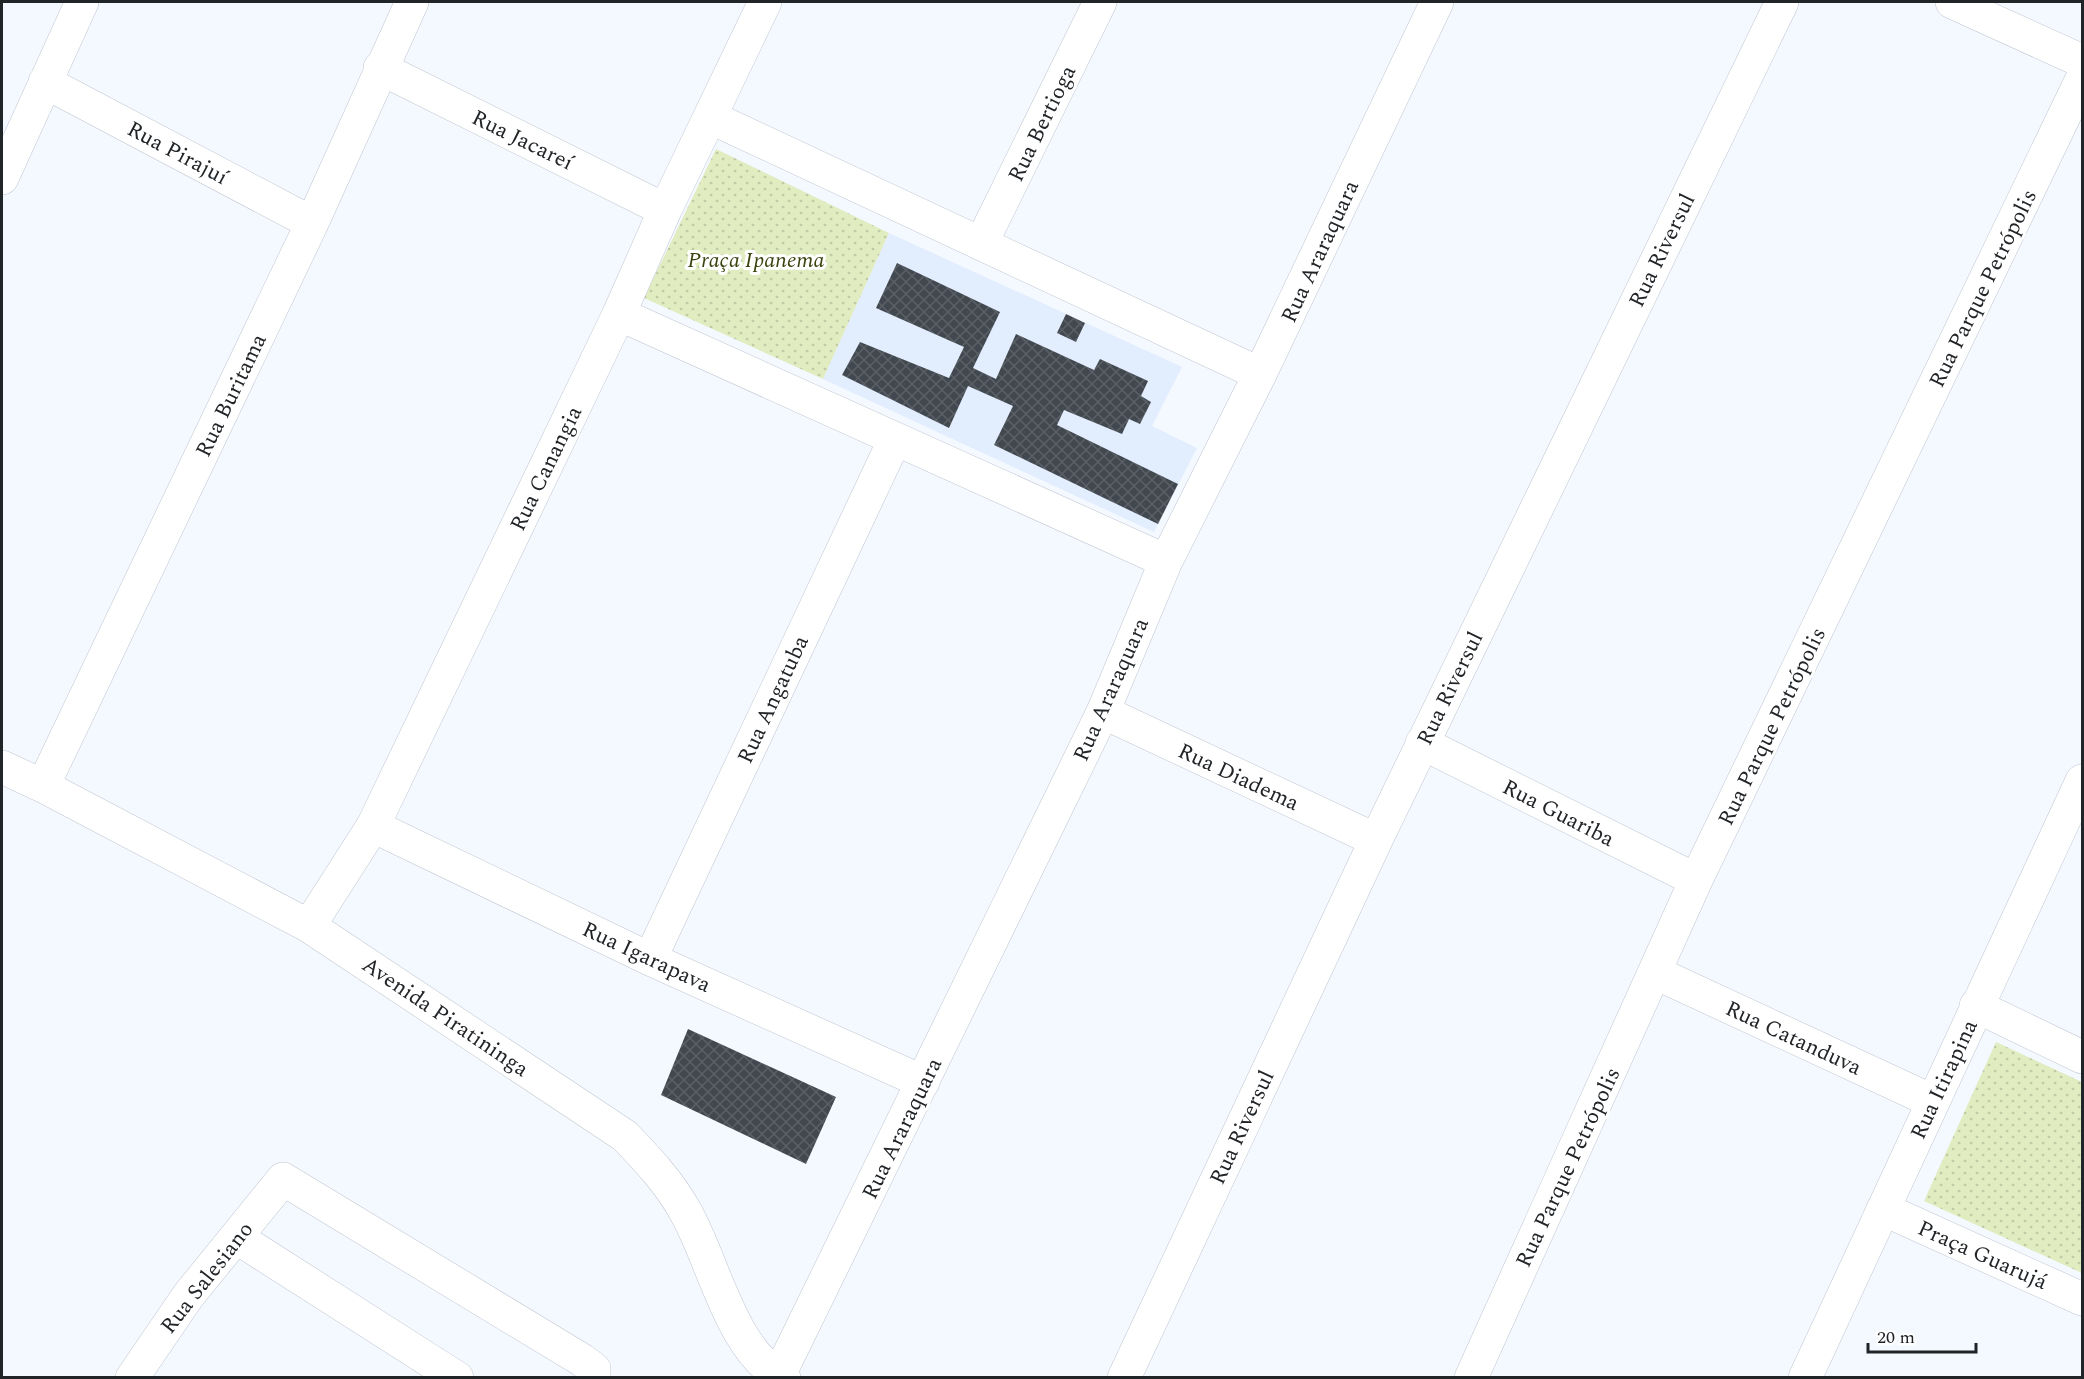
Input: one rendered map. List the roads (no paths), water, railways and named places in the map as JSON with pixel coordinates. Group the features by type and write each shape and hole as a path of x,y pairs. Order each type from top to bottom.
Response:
{"street":[{"path":"2,178 82,2"},
{"name":"Rua Buritama","path":"43,786 312,223 380,68 412,2"},
{"name":"Rua Canangia","path":"309,926 373,826 619,314 665,210 765,2"},
{"name":"Rua Bertioga","path":"981,244 1100,2"},
{"name":"Rua Araraquara","path":"782,1376 1103,712 1166,561 1260,374 1437,2"},
{"name":"Rua Riversul","path":"1124,1377 1422,743 1782,2"},
{"path":"1952,2 2082,61"},
{"name":"Rua Jacareí","path":"380,68 665,210"},
{"name":"Rua Parque Petrópolis","path":"1471,1377 1656,973 1696,880 2082,79"},
{"name":"Rua Pirajuí","path":"45,82 312,223"},
{"path":"710,117 1260,374"},
{"path":"619,314 1166,561"},
{"name":"Rua Angatuba","path":"650,959 895,439"},
{"name":"Rua Diadema","path":"1103,712 1376,840"},
{"name":"Rua Guariba","path":"1422,743 1696,880"},
{"name":"Avenida Piratininga","path":"2,767 43,786 309,926 625,1136 655,1167 685,1211 747,1346 782,1376"},
{"name":"Rua Itirapina","path":"1805,1377 2082,781"},
{"name":"Rua Igarapava","path":"373,826 650,959 923,1082"},
{"name":"Rua Catanduva","path":"1656,973 1932,1101"},
{"path":"1976,1006 2082,1057"},
{"name":"Rua Salesiano","path":"132,1377 188,1296 283,1179 582,1360 594,1370 594,1377"},
{"name":"Praça Guarujá","path":"1883,1209 2082,1299"},
{"path":"236,1237 457,1377"}],"park label":[{"name":"Praça Ipanema","path":"756,259"}]}
